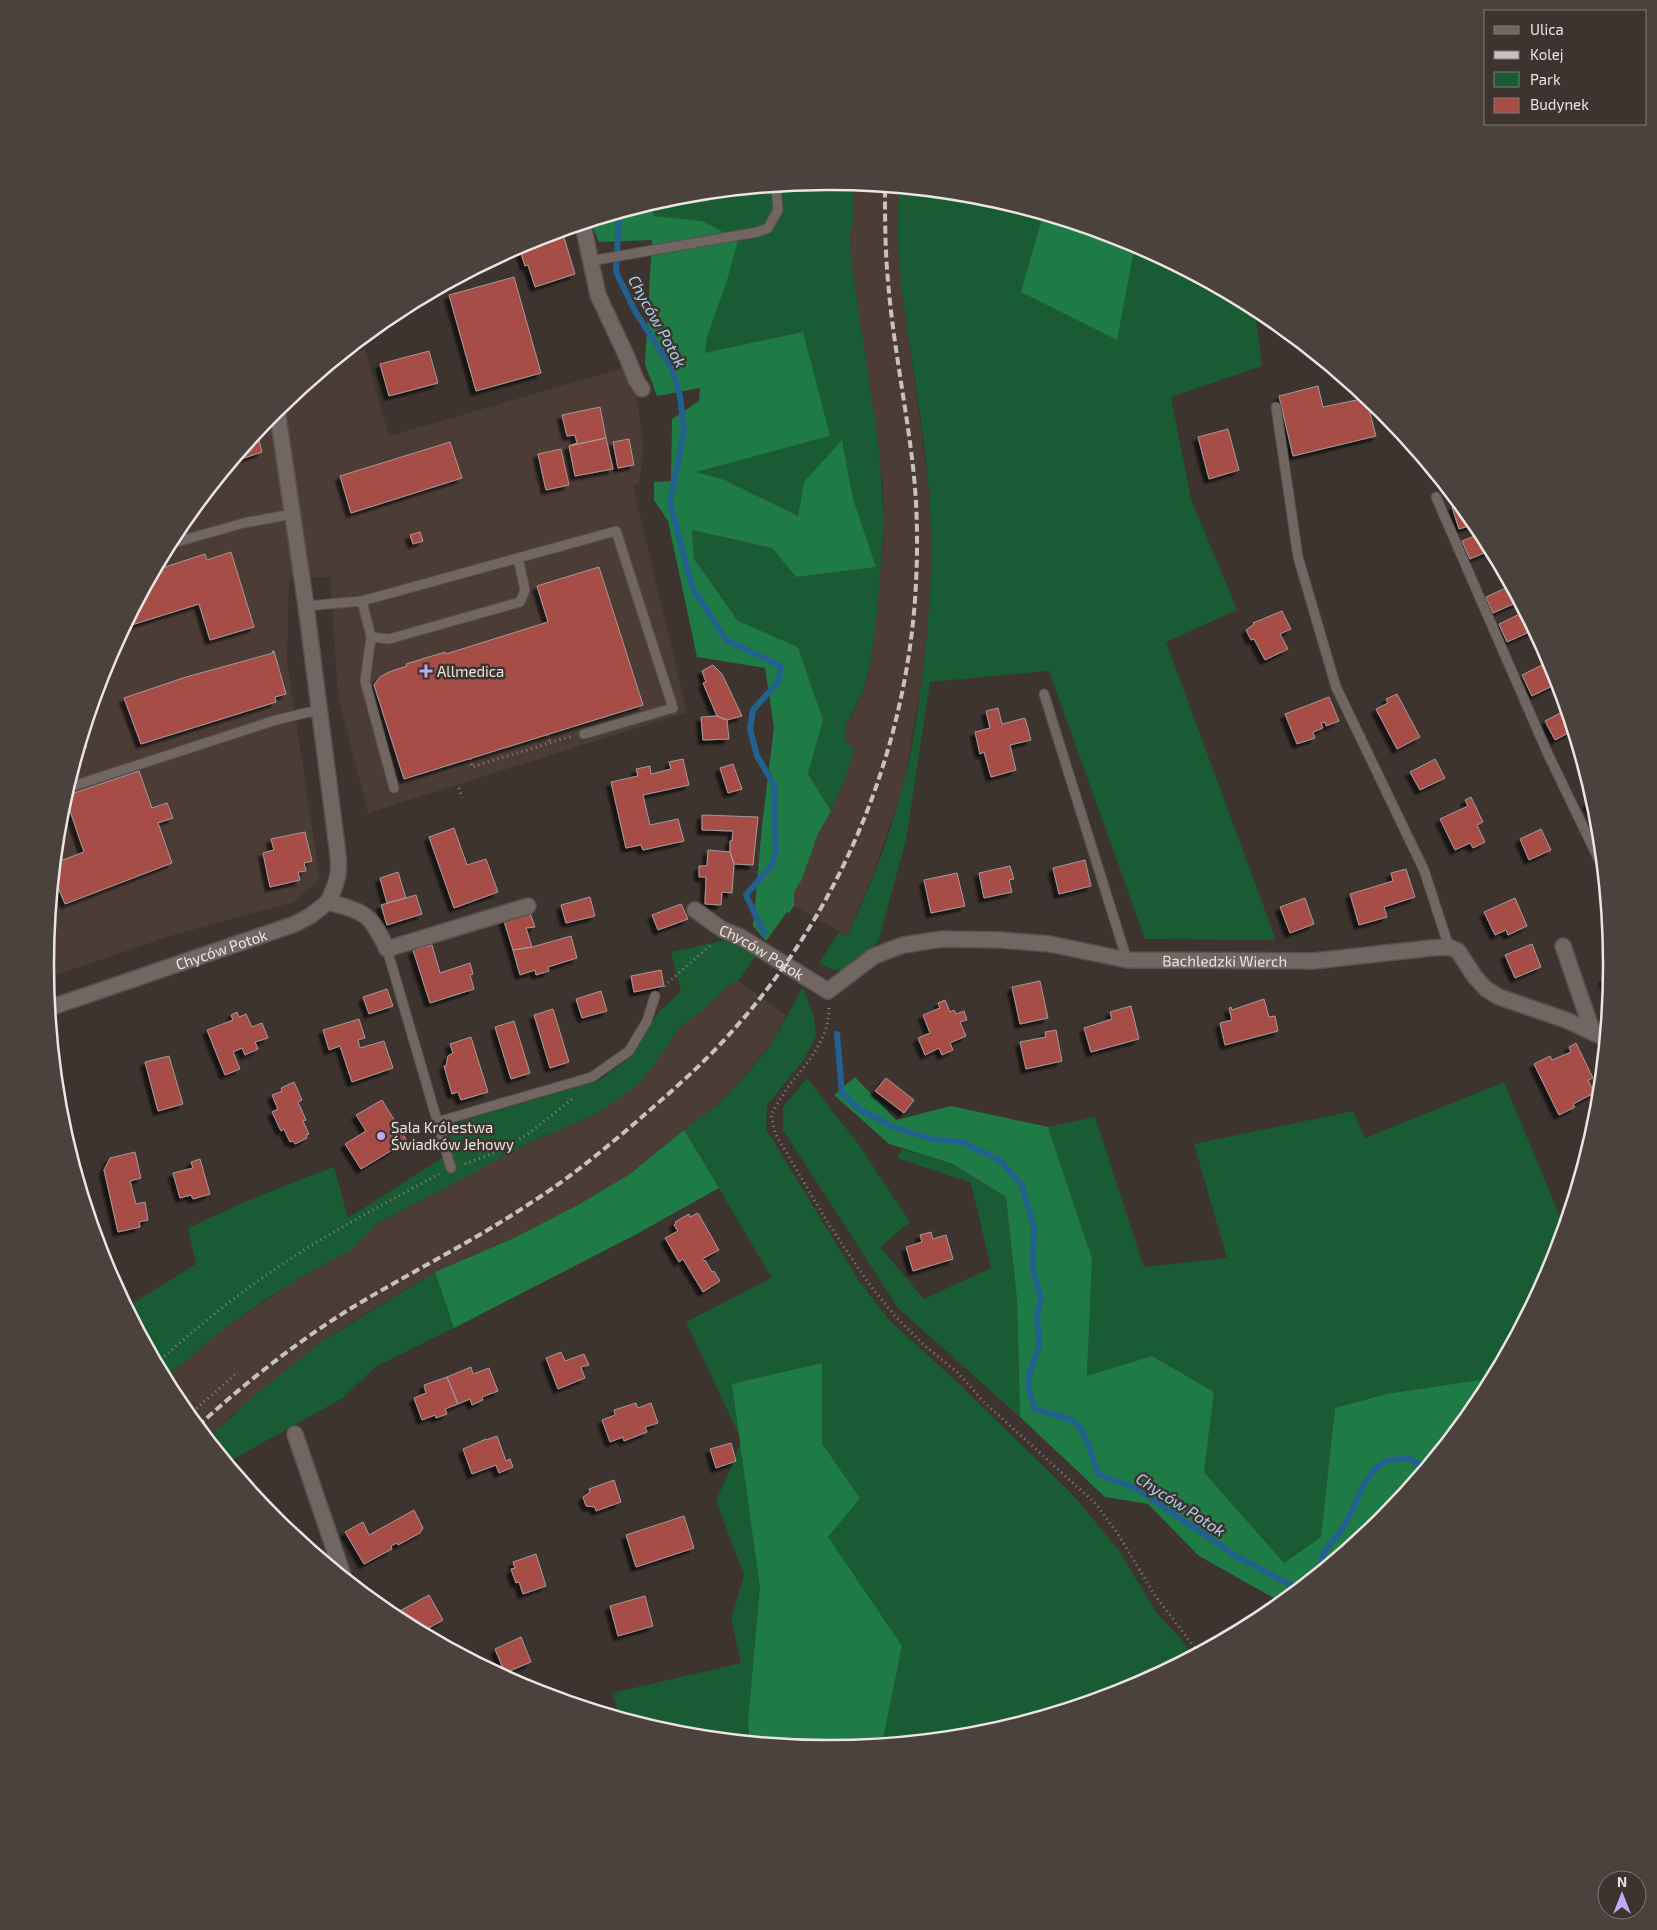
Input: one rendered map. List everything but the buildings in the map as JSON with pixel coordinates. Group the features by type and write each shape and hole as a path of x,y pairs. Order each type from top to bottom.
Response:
{"street":[{"path":"584,230 596,260 598,295 628,357 636,380 642,389"},
{"name":"Chyców Potok","path":"55,1006 295,924 310,916 328,902 338,883 339,865 336,839 306,606 279,419"},
{"path":"328,902 359,911 376,925 387,949 528,906"},
{"name":"Chyców Potok","path":"695,910 724,930 739,936 828,991"},
{"name":"Bachledzki Wierch","path":"828,991 874,956 903,945 942,940 1001,940 1050,944 1127,960 1314,961 1449,947"},
{"path":"1562,946 1599,1035"},
{"path":"1449,947 1458,951 1474,977 1486,989 1499,997 1566,1020 1599,1035"},
{"path":"296,1434 340,1565"}],"lane":[{"path":"596,260 758,232 768,228 778,210 776,192"},
{"path":"1276,407 1298,556 1336,687 1424,870 1449,947"},
{"path":"1436,498 1547,752 1595,851"},
{"path":"180,541 244,524 293,514"},
{"path":"306,606 362,601 616,530 673,708 584,734"},
{"path":"371,637 389,639 520,602 525,590 518,558"},
{"path":"362,601 371,637 365,681 394,788"},
{"path":"1044,694 1127,960"},
{"path":"75,785 276,720 318,710"},
{"path":"387,949 450,1168"},
{"path":"438,1122 592,1076 629,1051 646,1021 655,996"}],"path":[{"path":"548,735 550,742"},
{"path":"470,759 472,767 574,735"},
{"path":"459,788 462,798"},
{"path":"655,996 681,970 709,948 724,930"},
{"path":"828,991 829,1023 813,1057 789,1087 771,1114 775,1133 826,1220 869,1284 895,1316 924,1345 957,1372 984,1402 1094,1503 1118,1534 1154,1594 1195,1647"},
{"path":"162,1359 228,1302 308,1247 450,1168 464,1165 497,1152 528,1134 574,1098 583,1079"},
{"path":"194,1409 238,1372"}],"shaded area":[{"path":"853,191 899,194 899,259 928,480 932,550 929,616 920,690 904,784 874,872 847,936 794,906 794,892 801,881 818,834 831,811 855,748 846,741 846,724 857,706 870,666 882,556 883,484 851,260 850,230"},
{"path":"365,350 389,436 624,368 636,394 644,448 639,484 633,486 687,712 368,813 338,695 330,577 289,578 287,662 320,879 294,902 173,935 54,975 55,914 60,864 80,764 95,716 134,622 184,535 214,493 246,454 281,417 354,352"},
{"path":"738,981 786,1015 772,1043 722,1101 630,1174 578,1205 512,1239 435,1272 321,1342 232,1415 212,1434 171,1373 226,1327 298,1279 351,1249 377,1224 533,1141 598,1113 654,1066 679,1028 704,1009 730,984"}],"green space":[{"path":"853,191 853,225 850,231 851,260 879,449 884,519 878,603 870,666 862,694 846,724 846,741 855,748 831,811 808,774 823,720 798,647 738,621 694,559 692,530 772,548 796,577 876,567 853,497 842,441 804,482 798,516 725,480 695,472 830,436 705,354 707,337 702,221 654,216 652,211 727,197 778,192"},
{"path":"899,194 980,205 1078,231 1125,249 1171,270 1216,294 1256,319 1262,366 1171,397 1191,499 1237,610 1166,642 1276,940 1145,939 1049,671 930,682 906,840 878,942 857,965 845,971 833,970 819,963 839,932 847,936 886,843 907,770 920,692 926,638 931,571 930,504 899,261"},
{"path":"652,211 654,216 702,221 738,240 728,277 707,337 705,353 803,332 830,436 696,472 725,480 798,516 804,482 842,440 853,498 876,567 796,577 772,548 692,530 694,559 738,621 798,647 823,720 808,774 831,811 818,834 801,881 794,892 794,906 789,913 787,912 766,941 753,926 762,826 774,727 765,668 697,657 668,521 654,500 654,482 671,481 672,419 699,401 700,388 657,396 645,364 652,240 599,242 593,227"},
{"path":"1041,221 1078,231 1134,253 1117,340 1021,292"},
{"path":"735,938 758,953 738,981 730,984 704,1009 679,1028 654,1066 636,1086 598,1113 533,1141 377,1224 352,1249 263,1301 226,1327 171,1373 132,1304 196,1264 188,1228 251,1199 334,1167 348,1218 453,1151 448,1125 598,1081 632,1056 658,1013 681,991 671,952"},
{"path":"803,987 814,1017 816,1036 805,1058 767,1105 766,1129 859,1281 890,1321 956,1381 1074,1496 1118,1549 1156,1612 1189,1650 1125,1681 1078,1699 980,1725 930,1733 828,1740 778,1738 727,1733 677,1725 618,1710 612,1693 741,1663 731,1620 744,1575 716,1501 742,1441 686,1322 772,1278 684,1130 722,1101 772,1043"},
{"path":"855,1077 896,1120 951,1106 1048,1127 1092,1258 1087,1376 1152,1356 1214,1392 1204,1472 1284,1563 1321,1537 1335,1408 1386,1394 1482,1379 1443,1437 1411,1476 1376,1513 1300,1580 1274,1598 1199,1556 1148,1504 1105,1497 1020,1417 1017,1299 1006,1197 953,1164 889,1144 834,1095"},
{"path":"807,1078 859,1145 910,1222 880,1247 924,1299 991,1268 971,1183 897,1158 902,1149 953,1164 1006,1197 1017,1299 1020,1417 898,1308 783,1130 783,1107"},
{"path":"1504,1082 1561,1218 1523,1308 1482,1379 1386,1394 1335,1408 1321,1537 1284,1563 1204,1472 1214,1392 1152,1356 1087,1377 1092,1258 1048,1127 1095,1117 1144,1267 1227,1258 1194,1144 1353,1111 1365,1138"},
{"path":"684,1130 719,1188 633,1236 454,1328 435,1272 512,1239 578,1205 630,1174"},
{"path":"435,1272 454,1328 375,1367 343,1398 232,1460 212,1434 255,1395 321,1342"},
{"path":"822,1363 822,1444 860,1498 828,1537 902,1646 883,1738 828,1740 749,1735 748,1722 760,1588 732,1384"}],"waterway":[{"name":"Chyców Potok","path":"619,220 616,272 635,311 672,369 680,396 684,431 670,502 692,587 726,640 781,666 778,682 753,710 750,729 757,756 774,785 776,852 771,866 746,895 764,933"},
{"name":"Chyców Potok","path":"837,1034 842,1093 859,1109 891,1126 935,1140 962,1142 1001,1161 1021,1184 1034,1226 1033,1271 1041,1297 1037,1316 1039,1346 1029,1375 1029,1389 1035,1409 1070,1419 1078,1425 1085,1438 1098,1474 1137,1489 1236,1556 1292,1586"},
{"path":"1321,1562 1325,1551 1348,1519 1364,1485 1375,1469 1383,1463 1392,1460 1409,1458 1420,1465"}],"railway":[{"path":"203,1422 254,1378 312,1334 353,1307 486,1231 543,1195 622,1134 682,1082 726,1038 765,992 800,942 831,890 857,835 879,778 896,720 908,660 915,600 917,567 915,484 890,304 885,193"}],"place":[{"name":"Allmedica","path":"426,671"},
{"name":"Sala Królestwa Świadków Jehowy","path":"381,1136"}]}
